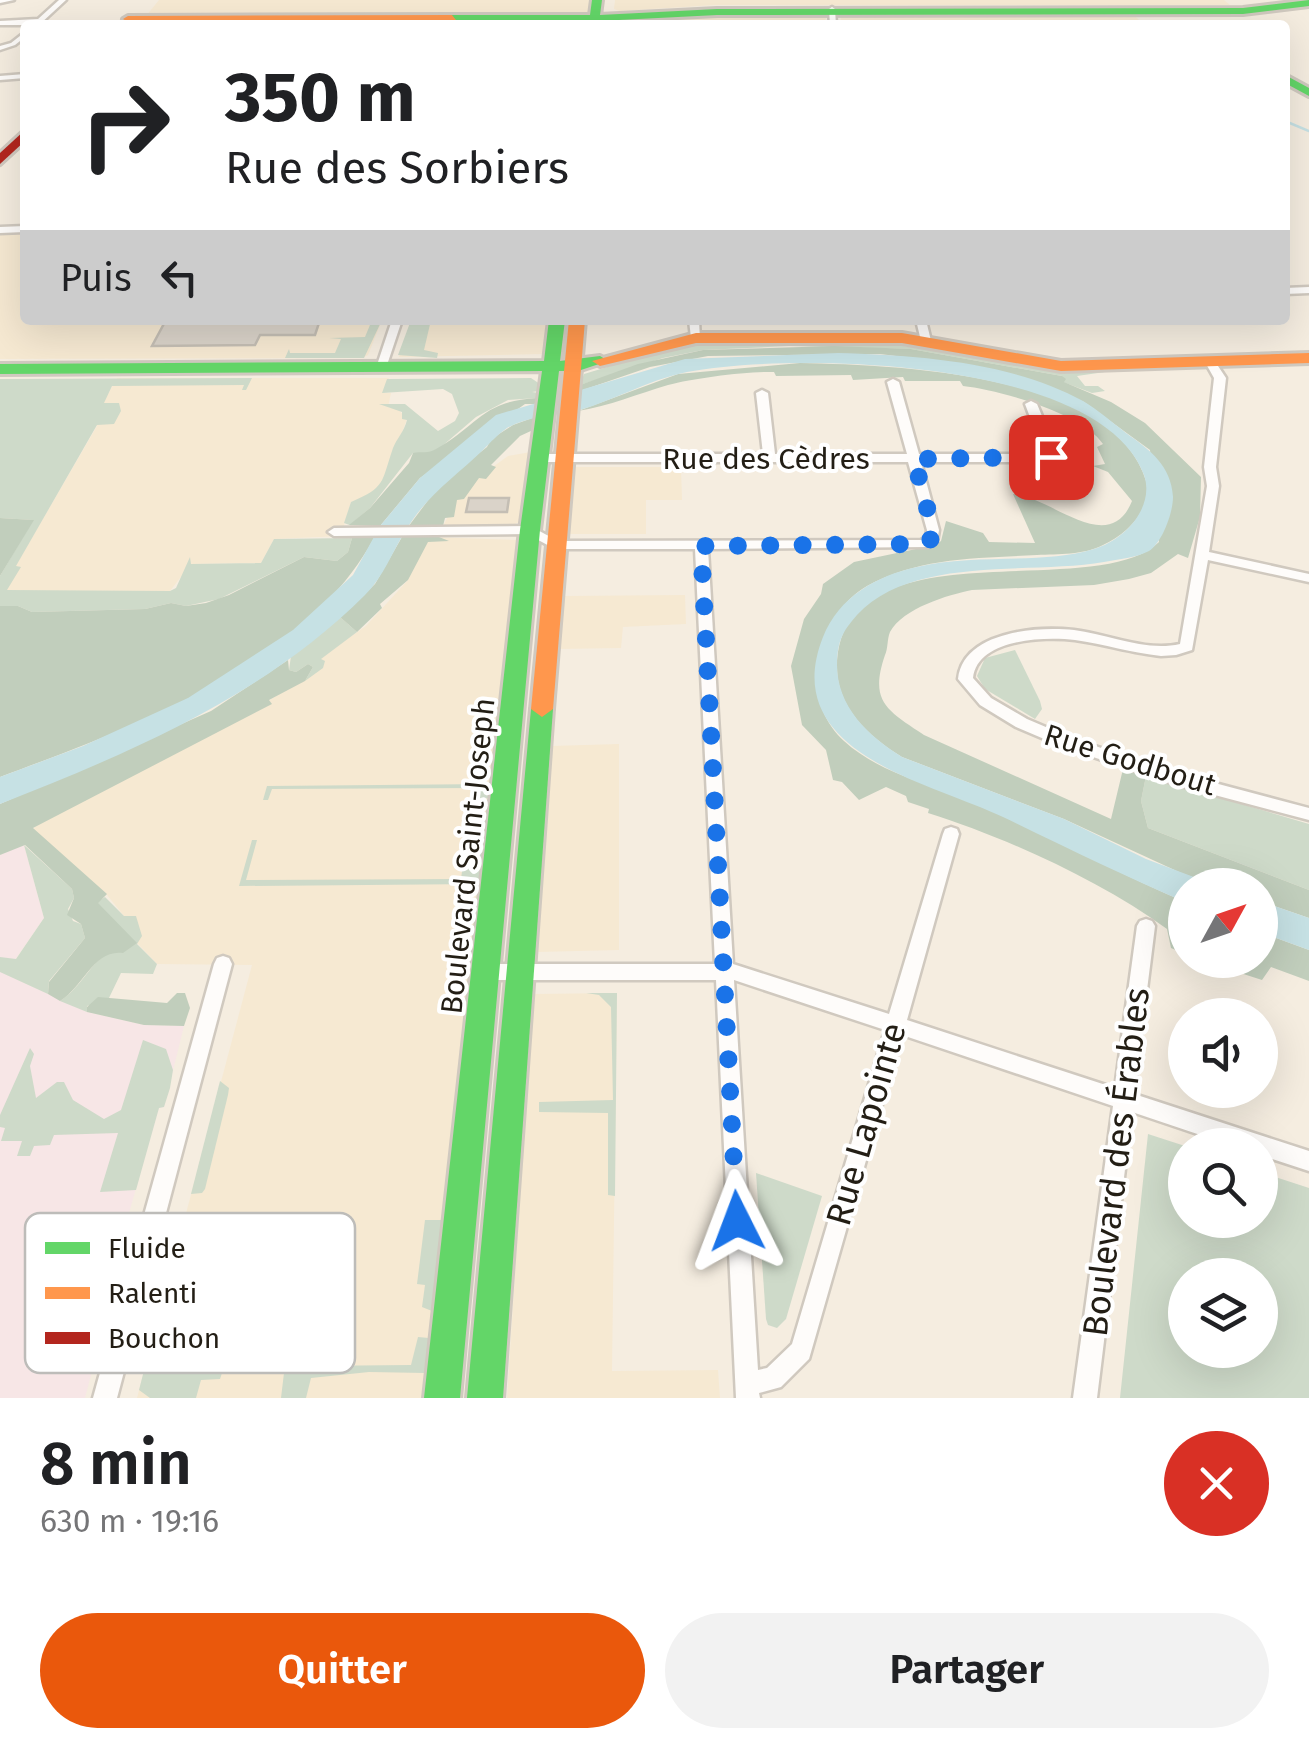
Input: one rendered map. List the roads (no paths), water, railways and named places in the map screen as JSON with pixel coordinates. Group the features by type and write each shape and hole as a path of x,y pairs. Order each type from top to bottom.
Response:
{"main road":[{"path":"1145,15 1299,0"},
{"path":"135,16 714,12 832,16 1145,15 1258,10 1309,3"},
{"path":"0,160 20,139"},
{"name":"Boulevard Saint-Joseph","path":"558,325 562,366"},
{"name":"Boulevard Saint-Joseph","path":"486,1398 555,545 551,458 544,421 558,392 575,325"},
{"path":"0,369 562,366 695,329 924,330 1060,366 1309,358"},
{"name":"Boulevard Saint-Joseph","path":"442,1398 530,530 567,415 558,392"}],"street":[{"path":"0,1 11,0"},
{"path":"40,20 63,0"},
{"path":"381,368 395,325"},
{"name":"Rue Godbout","path":"1210,362 1219,373 1220,384 1203,555 1189,625 1190,640 1183,650 1051,634 976,652 966,664 965,679 976,695 999,711 1052,738 1309,814"},
{"path":"334,532 530,530 555,545 916,545 930,541 933,530 893,382"},
{"path":"762,393 770,459"},
{"name":"Rue des Cèdres","path":"551,458 1051,457 1031,404"},
{"path":"701,546 748,1390"},
{"path":"1203,555 1309,578"},
{"name":"Rue Lapointe","path":"748,1390 784,1372 801,1351 951,834"},
{"name":"Boulevard des Érables","path":"1085,1398 1146,926"},
{"path":"155,1213 223,964"},
{"path":"486,972 724,971 1208,1128"},
{"path":"1278,1151 1309,1161"},
{"path":"105,1398 112,1373"}],"water":[{"path":"838,353 932,359 995,369 1055,388 1089,405 1158,459 1168,476 1173,504 1162,535 1149,551 1074,566 973,571 908,583 880,596 857,615 842,636 837,662 842,692 856,718 902,757 1064,819 1170,868 1168,895 1003,817 901,775 840,736 821,709 814,677 823,637 839,610 861,590 902,571 939,563 1052,557 1094,549 1126,530 1145,499 1144,475 1116,436 1069,406 1008,385 938,372 866,365 796,363 687,372 586,408 507,428 423,507 365,595 284,663 240,692 147,742 0,804 0,777 83,746 188,698 293,630 353,575 380,526 420,478 496,415 685,359"},
{"path":"1278,907 1309,918 1309,950 1278,939"}],"waterway":[{"path":"1290,123 1309,131"}]}
